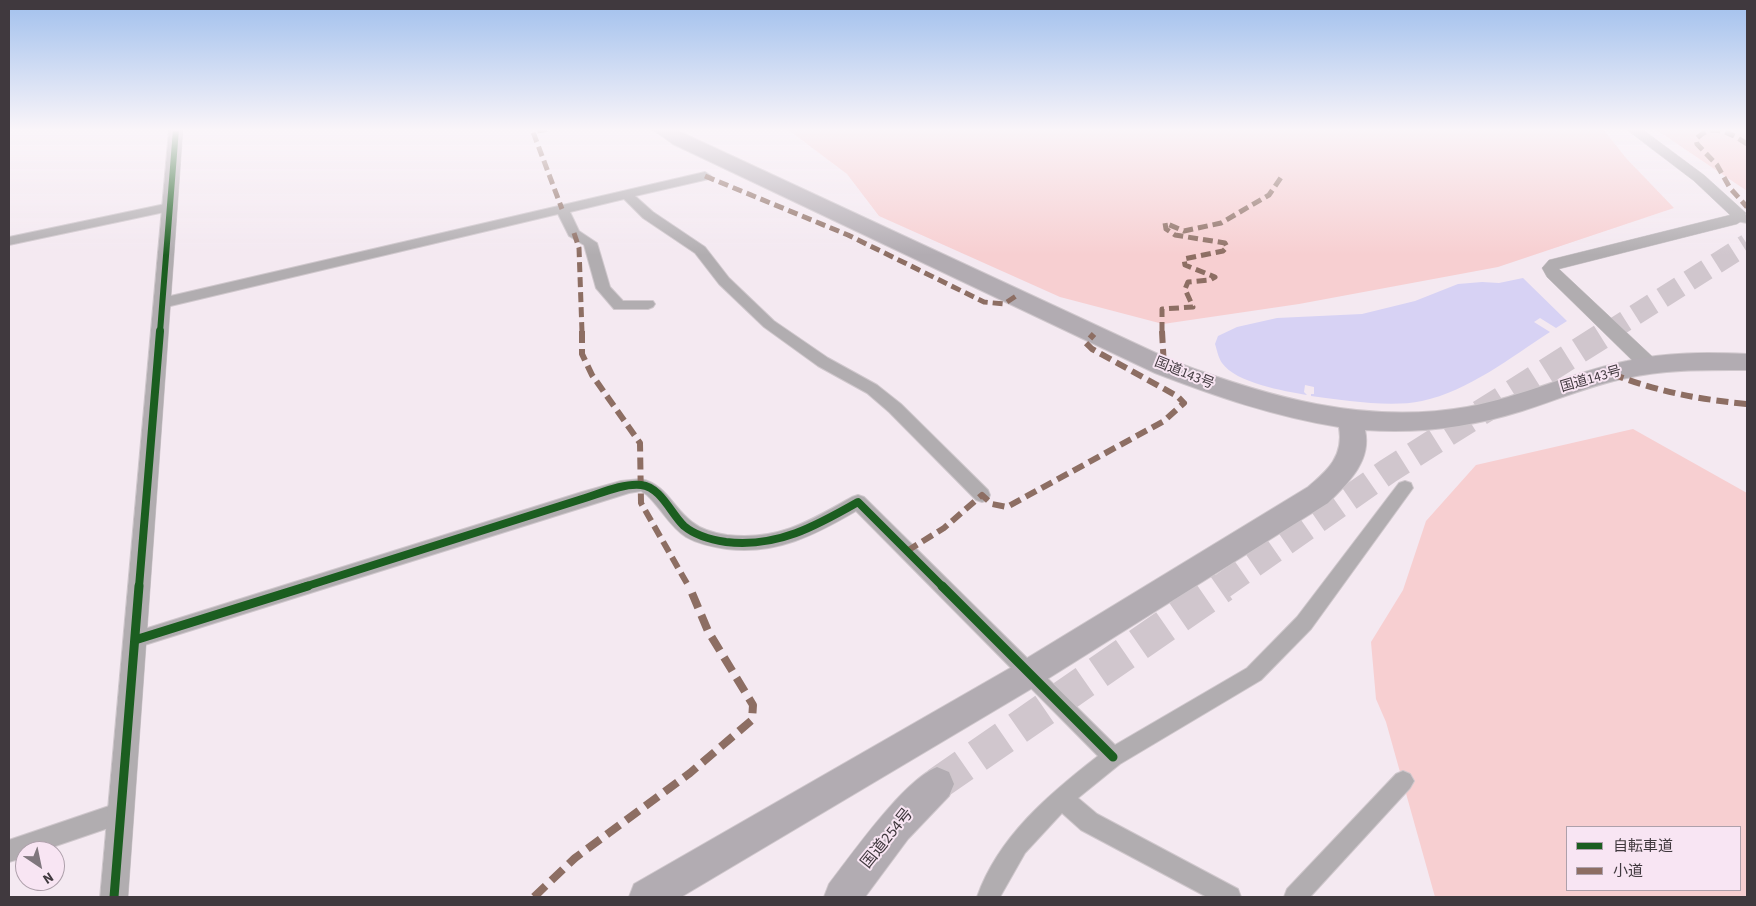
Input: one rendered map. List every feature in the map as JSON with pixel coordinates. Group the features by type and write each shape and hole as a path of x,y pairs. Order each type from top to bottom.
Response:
{"highway":[{"name":"国道143号","path":"747,171 1164,367 1232,394 1266,404 1350,421 1434,420 1468,416 1649,365 1747,362"},
{"path":"647,897 1030,673 1318,495 1340,474 1352,456 1355,438 1350,421"},
{"name":"国道254号","path":"842,897 896,827 937,784"}],"street":[{"path":"114,897 173,171"},
{"path":"1649,365 1550,268 1555,264 1742,218 1738,212 1690,171"},
{"path":"162,304 705,176"},
{"path":"626,194 648,215 700,250 724,281 751,309 769,324 823,362 872,389 895,408 982,495"},
{"path":"9,241 170,207"},
{"path":"562,209 574,233 590,244 603,288 619,306 648,304"},
{"path":"135,640 582,499 642,485 653,490 686,528 708,539 741,543 783,538 823,522 858,502 1113,757"},
{"path":"988,897 1017,845 1061,798 1113,757 1254,674 1304,623 1405,488"},
{"path":"1294,897 1403,781"},
{"path":"1061,798 1089,822 1230,897"},
{"path":"9,851 121,813"}],"shaded area":[{"path":"843,171 1639,171 1674,208 1498,267 1299,304 1163,324 1060,297 879,216"},
{"path":"1718,171 1747,171 1747,191"},
{"path":"1523,278 1567,321 1556,328 1540,318 1534,322 1550,332 1473,381 1456,390 1422,401 1381,404 1311,396 1311,394 1314,394 1314,387 1305,385 1304,392 1307,395 1261,385 1238,376 1229,370 1222,363 1215,344 1218,336 1237,327 1277,318 1362,314 1415,301 1458,284 1499,283"},
{"path":"1633,429 1747,493 1747,897 1435,897 1386,722 1376,699 1371,642 1403,590 1426,521 1476,465"}],"tunnel":[{"path":"1608,332 1747,244"},
{"path":"1221,587 1388,471 1610,331"},
{"path":"937,784 1223,586"}],"marked path":[{"path":"548,171 562,209"},
{"path":"1721,171 1730,188 1747,207"},
{"path":"705,176 848,235 984,302 1004,304 1016,296"},
{"path":"1164,367 1162,309 1193,307 1185,289 1188,282 1210,280 1215,277 1185,265 1184,259 1223,251 1227,247 1225,243 1175,235 1166,229 1165,223 1184,231 1221,223 1269,195 1282,176"},
{"path":"534,897 581,853 669,790 732,739 752,720 753,705 708,631 690,588 641,503 642,462 640,443 592,375 582,354 582,286 579,248 574,233"},
{"path":"907,551 944,528 982,495 992,504 1007,507 1164,421 1184,403 1177,396 1092,349 1086,343 1094,334"},
{"path":"1612,374 1652,389 1695,399 1747,404"}],"cycle path":[{"path":"114,897 173,171"},
{"path":"135,640 582,499 629,486 641,485 653,490 684,526 693,533 718,540 746,543 772,541 793,536 822,523 858,502 1113,757"}]}
